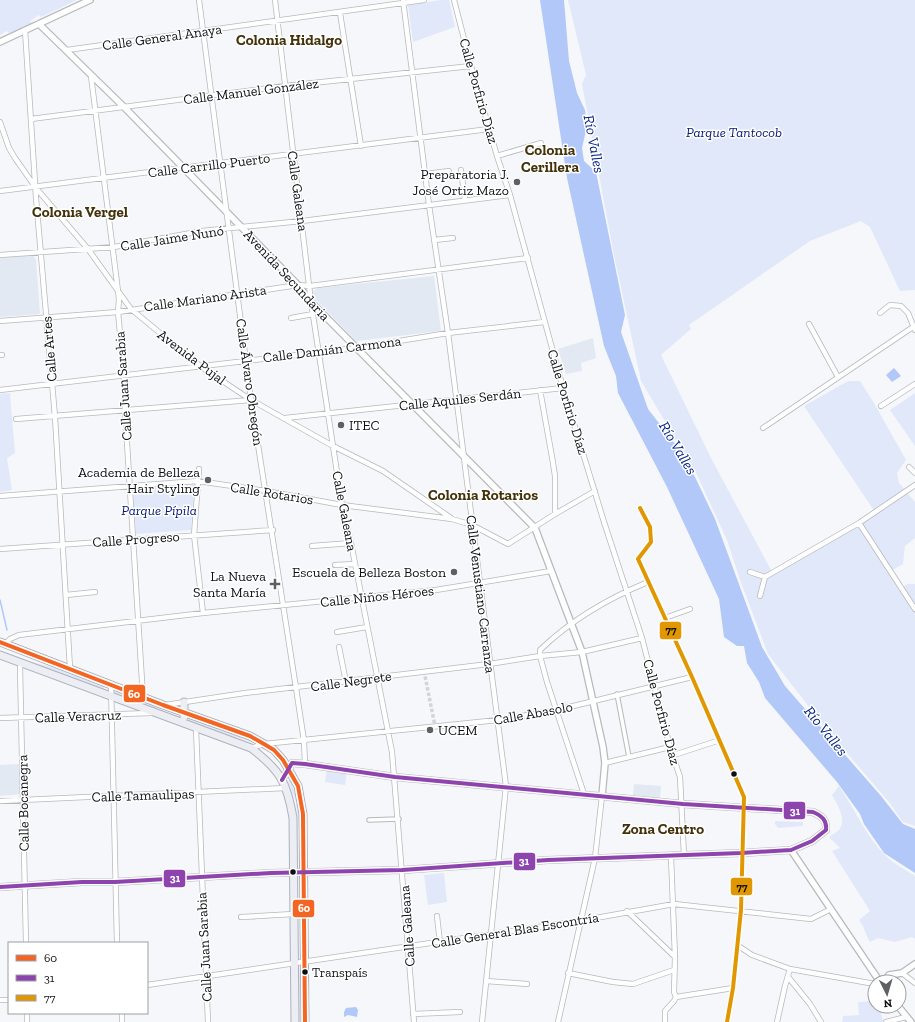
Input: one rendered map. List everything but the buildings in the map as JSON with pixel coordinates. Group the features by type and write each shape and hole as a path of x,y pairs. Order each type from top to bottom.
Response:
{"main road":[{"path":"2,644 70,668 183,713 250,736 274,750 298,786 301,798 306,960 305,1022"},
{"path":"0,655 196,729 251,748 268,761 286,788 293,818 295,1022"},
{"path":"22,663 35,655"},
{"path":"184,702 184,724"}],"street":[{"path":"0,42 90,0"},
{"name":"Calle Álvaro Obregón","path":"199,0 213,95 220,164 251,400 273,530 304,741 305,764"},
{"name":"Calle Galeana","path":"274,0 278,21 292,155 302,221 318,352 342,505 351,543 376,678 388,731 395,777 414,1022"},
{"name":"Calle General Anaya","path":"67,50 340,13 424,0"},
{"name":"Calle Porfirio Díaz","path":"454,0 471,66 510,195 563,388 615,557 628,590 670,747 674,755 680,777 683,804 684,856"},
{"name":"Calle Venustiano Carranza","path":"404,2 429,205 448,333 462,454 506,786 482,1022"},
{"path":"340,13 361,146"},
{"name":"Avenida Secundaria","path":"38,24 67,50 91,76 125,108 298,285 311,302 413,403 535,528"},
{"name":"Calle Artes","path":"25,30 46,317 53,385 70,668"},
{"name":"Calle Manuel González","path":"31,120 285,86 471,66"},
{"name":"Calle Juan Sarabia","path":"91,76 114,247 118,289 118,312 124,376 125,411 140,622 143,697"},
{"name":"Avenida Pujal","path":"0,122 9,148 36,188 88,249 131,309 200,366 251,400 333,446 383,471 452,519"},
{"name":"Calle Carrillo Puerto","path":"0,191 36,188 489,129"},
{"path":"497,156 541,143"},
{"path":"461,170 465,200"},
{"path":"426,174 449,171"},
{"name":"Calle Jaime Nunó","path":"0,255 114,247 202,231 302,221 510,195"},
{"path":"434,240 453,238"},
{"name":"Calle Mariano Arista","path":"0,322 118,312 298,285 310,286 438,271 528,258"},
{"path":"763,428 914,328 908,313 901,306 890,305 880,313"},
{"path":"291,318 313,314"},
{"name":"Calle Damián Carmona","path":"0,390 53,385 246,359 356,348 448,333 544,322"},
{"path":"809,324 838,377"},
{"path":"881,406 915,384"},
{"name":"Calle Aquiles Serdán","path":"285,418 563,388"},
{"path":"540,390 553,463 555,514"},
{"path":"16,419 251,400"},
{"path":"909,467 915,473"},
{"path":"199,469 194,535 203,613"},
{"name":"Calle Rotarios","path":"0,496 198,481 266,491 342,505 452,519 472,524 508,544 595,491"},
{"path":"760,596 765,577 859,523 915,485"},
{"path":"640,508 650,527 651,542 638,559 692,677 744,797 742,818 744,845 741,853 741,910 733,988 727,1022"},
{"path":"859,523 915,609"},
{"path":"535,528 570,624 582,652 604,747 605,763 595,858 579,921 558,1022"},
{"name":"Calle Progreso","path":"0,549 273,530"},
{"path":"312,546 351,543"},
{"path":"335,565 355,564"},
{"name":"Calle Niños Héroes","path":"2,644 19,635 140,622 203,613 361,598 479,584 551,571"},
{"path":"750,572 765,577"},
{"path":"584,794 540,656 540,650 570,624 628,590 648,582"},
{"path":"66,595 95,592"},
{"path":"665,618 690,609"},
{"path":"337,632 367,627"},
{"name":"Calle Negrete","path":"163,705 489,664 540,656 582,652 642,638"},
{"path":"339,647 346,682"},
{"name":"Calle Bocanegra","path":"22,663 20,668 26,942"},
{"name":"Calle Abasolo","path":"251,748 264,744 498,720 557,710 592,700 692,677"},
{"path":"111,684 115,796 117,942"},
{"path":"617,694 629,757"},
{"name":"Calle Veracruz","path":"0,718 156,713"},
{"name":"Calle Juan Sarabia","path":"196,729 208,1022"},
{"path":"674,755 720,740"},
{"path":"605,763 670,747"},
{"path":"0,886 115,882 293,872 402,870 595,858 671,857 791,850 812,841 826,830 826,824 822,816 813,812 744,809 683,804 506,786 395,777 305,764 292,764 282,780"},
{"name":"Calle Tamaulipas","path":"0,801 198,794 286,788"},
{"path":"369,820 399,819"},
{"path":"791,850 875,974"},
{"path":"671,857 674,904 674,992 676,997"},
{"name":"Calle General Blas Escontría","path":"148,985 294,964 306,960 440,943 674,904 741,910 811,919 831,909"},
{"path":"627,911 675,958"},
{"path":"242,917 294,914"},
{"path":"436,916 440,943"},
{"path":"737,945 752,955 790,969 867,983"},
{"path":"896,974 902,973 915,964"},
{"path":"777,1022 790,969"},
{"path":"568,973 613,982 633,984 674,970"},
{"path":"902,973 915,983"},
{"path":"788,978 810,1004 821,1022"},
{"path":"486,981 527,984"},
{"path":"665,1022 664,1010 674,1001 676,997 733,988"},
{"path":"413,1014 460,1012"},
{"path":"904,1014 911,1022"},
{"path":"886,1022 906,1017"}],"shaded area":[{"path":"33,255 36,260 40,314 0,317 0,258"},
{"path":"434,276 441,331 356,341 313,297 312,293 317,288"},
{"path":"593,338 596,358 581,363 582,371 566,374 558,349"},
{"path":"19,764 21,794 0,796 0,765"},
{"path":"634,784 661,786 660,798 633,795"}],"green space":[{"path":"0,0 77,0 41,17 39,15 30,21 32,23 9,33 7,31 0,35"},
{"path":"449,0 455,27 413,42 408,5"},
{"name":"Parque Tantocob","path":"568,0 915,0 915,290 900,291 870,227 861,221 810,241 689,325 691,329 661,355 711,458 772,572 875,512 804,406 848,381 860,381 906,460 897,473 899,483 915,502 915,538 905,546 903,564 889,572 900,588 908,584 915,584 915,826 903,822 889,802 823,725 768,654 740,580 727,540 698,477 641,381 614,255 582,84 586,75"},
{"path":"10,393 15,453 7,458 12,490 0,492 0,394"},
{"path":"915,393 915,446 890,410"},
{"name":"Parque Pípila","path":"194,485 191,530 136,534 133,489"},
{"path":"32,662 55,668 104,687 104,690"},
{"path":"114,691 160,708 154,709 114,693"},
{"path":"188,717 252,742 218,733 189,721"},
{"path":"327,769 347,771 345,785 325,782"},
{"path":"290,778 298,807 300,837 296,802 288,782"},
{"path":"839,786 872,840 893,862 915,876 915,939 912,937 895,942 878,938 870,942 868,939 863,925 859,920 870,911 832,851 840,848 829,837 839,830 842,821 842,816 832,795"},
{"path":"775,821 803,822 803,826 778,828"},
{"path":"444,873 447,902 428,905 424,875"},
{"path":"299,968 302,986 302,1022 299,1022"},
{"path":"867,1001 867,1014 881,1014 883,1022 842,1022 843,1016 859,1015 858,1002"}],"water":[{"path":"540,0 564,0 569,61 577,93 585,110 587,126 582,148 584,161 596,172 625,315 621,332 648,409 676,445 695,477 715,519 762,647 785,686 881,796 903,824 915,829 915,873 884,853 864,824 860,814 837,782 765,698 759,682 747,663 744,646 737,646 724,637 719,599 667,487 618,393 616,376 604,346 567,178"},
{"path":"894,368 901,376 892,382 886,375"},
{"path":"356,1007 358,1010 357,1017 348,1015 344,1017 346,1008"}],"waterway":[{"path":"0,600 7,630"}],"tunnel":[{"path":"424,671 435,726"}],"transit line":[{"name":"77","path":"640,508 650,527 651,542 638,559 692,677 744,797 741,910 733,988 727,1022"},
{"name":"60","path":"0,642 163,705 250,736 274,750 283,760 298,786 303,814 305,1022"},
{"name":"31","path":"0,887 271,873 402,870 548,860 791,850 812,841 826,830 826,824 823,819 813,812 683,804 395,777 305,764 292,763 282,780"}],"place":[{"name":"Preparatoria J. José Ortiz Mazo","path":"517,182"},
{"name":"ITEC","path":"341,425"},
{"name":"Academia de Belleza Hair Styling","path":"208,480"},
{"name":"Escuela de Belleza Boston","path":"454,572"},
{"name":"La Nueva Santa María","path":"275,584"},
{"name":"UCEM","path":"430,730"},
{"name":"Transpaís","path":"305,972"}],"district":[{"name":"Colonia Hidalgo","path":"289,40"},
{"name":"Colonia Cerillera","path":"550,158"},
{"name":"Colonia Vergel","path":"80,212"},
{"name":"Colonia Rotarios","path":"483,495"},
{"name":"Zona Centro","path":"663,829"}],"water label":[{"name":"Río Valles","path":"594,144"},
{"name":"Río Valles","path":"678,448"},
{"name":"Río Valles","path":"826,731"}]}
